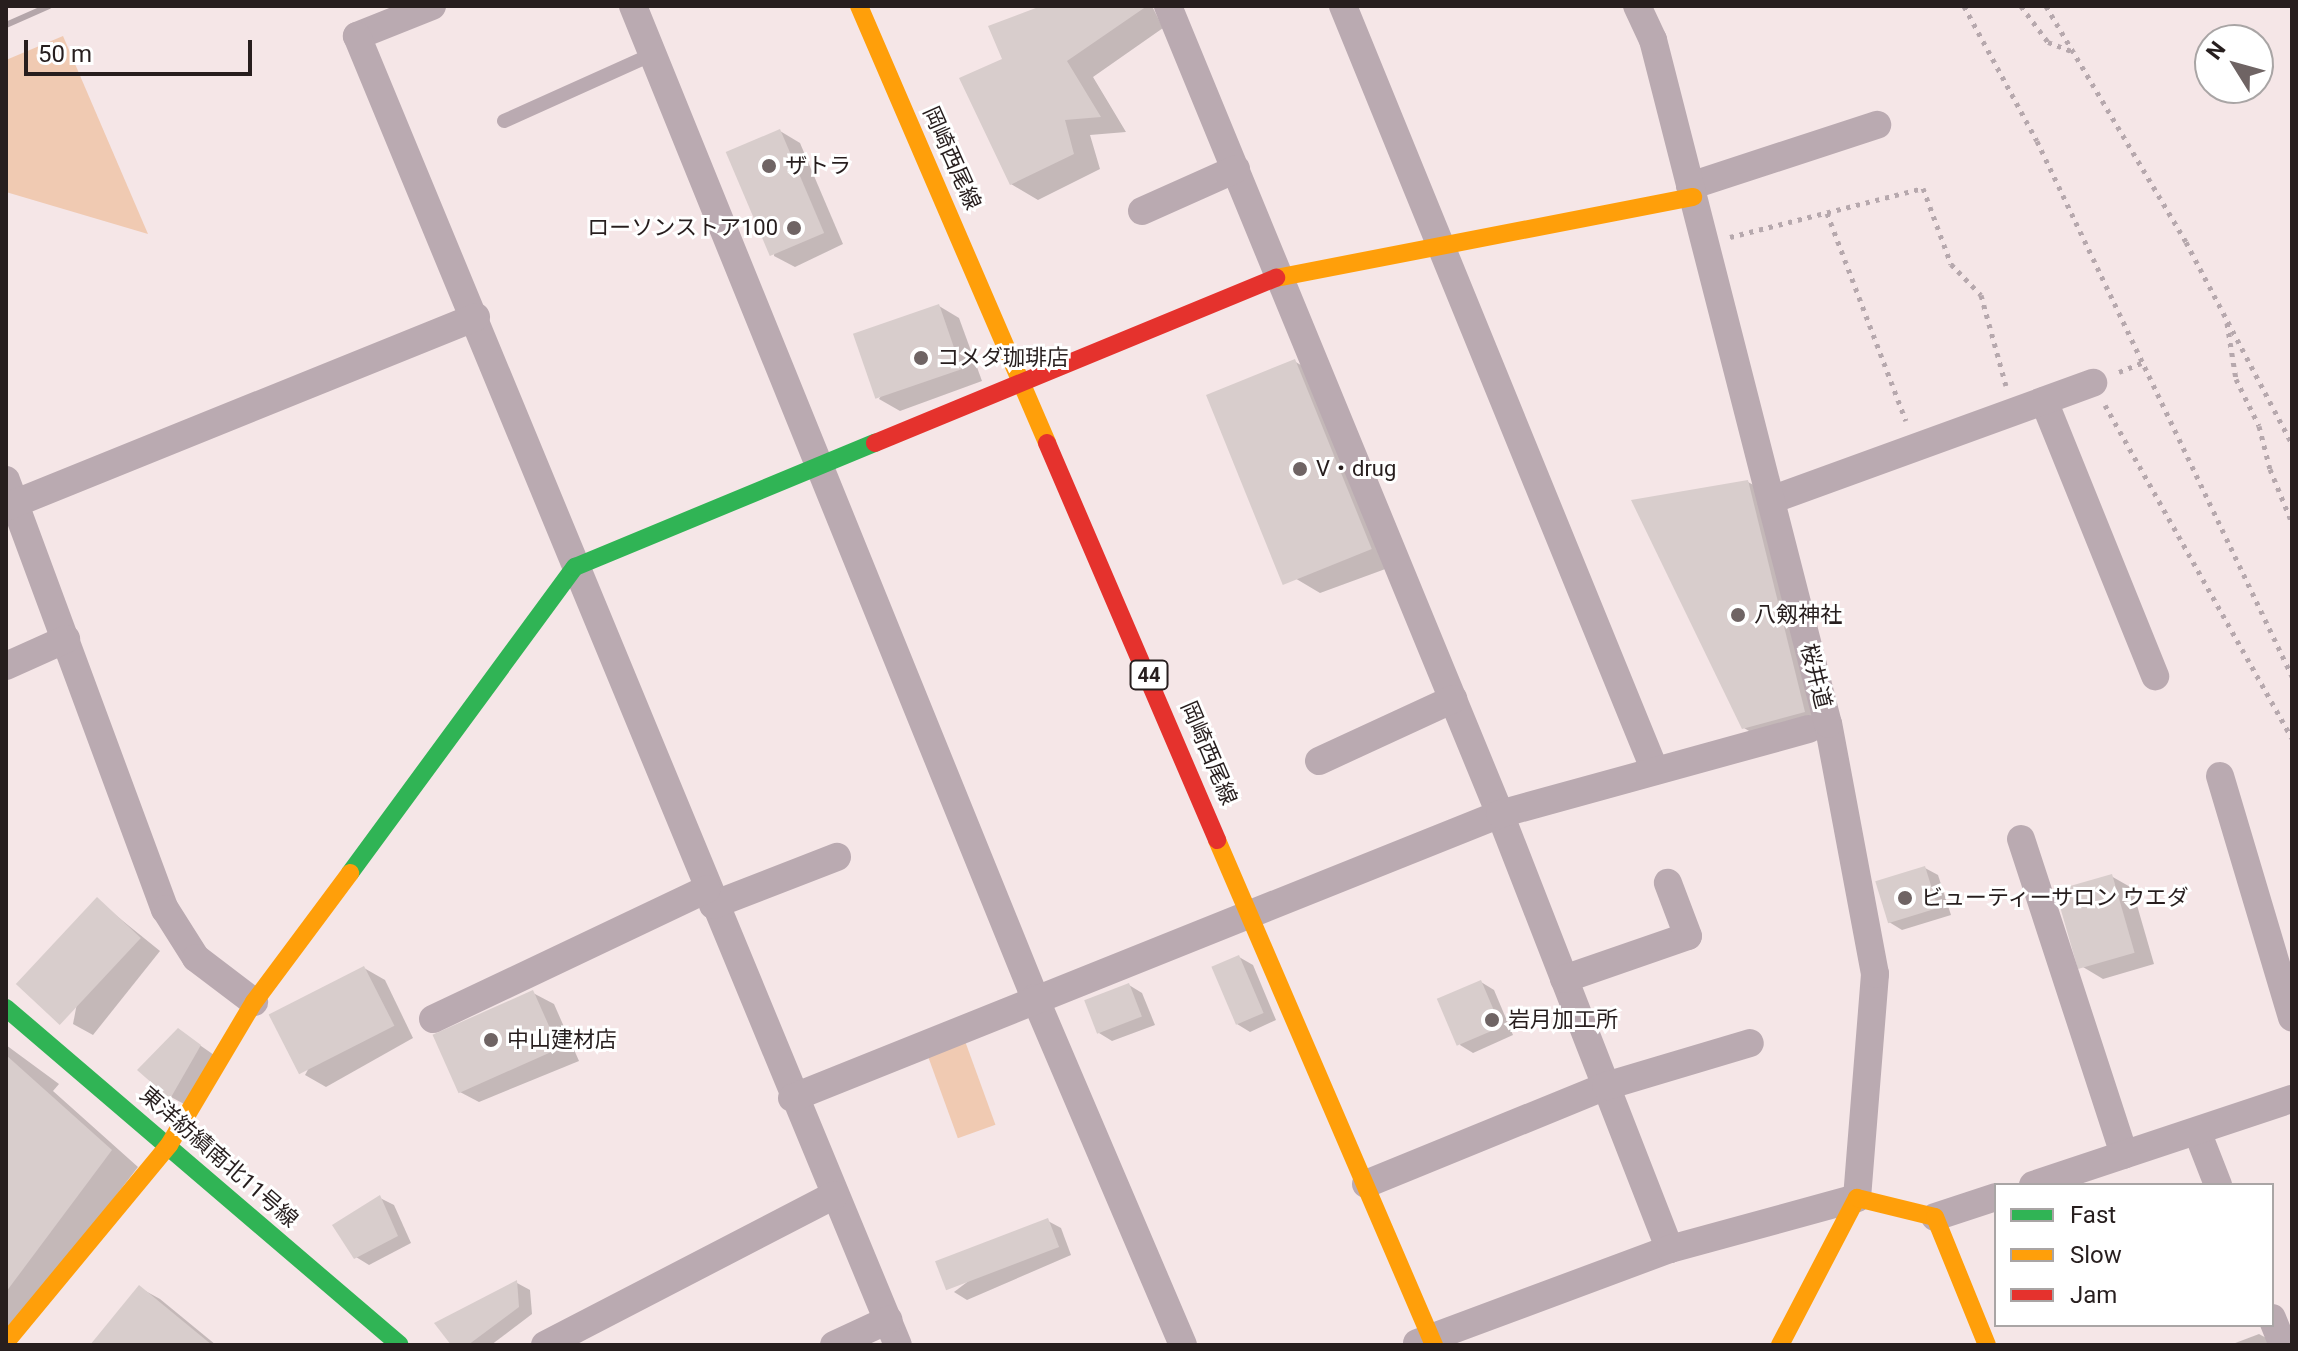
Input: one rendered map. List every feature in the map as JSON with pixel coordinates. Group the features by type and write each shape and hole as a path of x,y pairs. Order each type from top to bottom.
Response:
{"street":[{"path":"432,6 357,36 476,317 792,1098 893,1332 834,1345"},
{"path":"633,6 823,465 1035,998 1183,1345"},
{"name":"岡崎西尾線","path":"859,6 1366,1184 1426,1343"},
{"path":"1168,6 1500,814 1670,1249"},
{"path":"1343,6 1655,771"},
{"name":"桜井道","path":"1637,6 1653,40 1828,724 1875,974 1857,1198 1780,1345"},
{"path":"6,1342 169,1145 254,1002 575,567 1281,276 1441,246 1692,191 1877,125"},
{"path":"1142,211 1236,169"},
{"path":"254,1002 196,958 165,909 66,639 9,497 476,317"},
{"path":"1771,500 2093,383"},
{"path":"2044,401 2155,676"},
{"path":"6,666 66,639"},
{"path":"1319,761 1453,699"},
{"path":"792,1098 1250,911 1500,814 1808,729"},
{"path":"2220,776 2292,1018"},
{"path":"2021,839 2124,1155"},
{"path":"433,1019 710,897 837,857"},
{"path":"1564,979 1688,936 1668,883"},
{"name":"東洋紡績南北11号線","path":"6,1008 400,1345"},
{"path":"1366,1184 1606,1086 1750,1043"},
{"path":"2039,1183 2292,1099"},
{"path":"2197,1131 2217,1183"},
{"path":"545,1345 834,1195"},
{"path":"1426,1343 1670,1249 1857,1198 1935,1217 1994,1198"},
{"path":"1935,1217 1987,1345"}],"lane":[{"path":"504,121 653,54"}],"path":[{"path":"1964,6 2043,155 2289,664 2292,676"},
{"path":"2021,6 2048,42 2074,52"},
{"path":"2046,6 2226,318 2292,444"},
{"path":"1706,244 1923,188 1951,264 1981,295 2013,412"},
{"path":"1827,213 1916,447"},
{"path":"2226,318 2236,379 2259,426 2270,469 2292,523"},
{"path":"2093,383 2292,738"},
{"path":"2289,664 2292,658"}],"shaded area":[{"path":"63,36 148,234 6,192 6,60"},
{"path":"965,1041 995,1125 958,1138 927,1055"}],"building":[{"path":"1041,6 1147,6 1067,61 1101,117 1065,120 1074,154 1010,185 959,78 1002,59 988,26"},
{"path":"780,129 824,233 770,256 726,152"},
{"path":"939,304 961,369 875,399 853,334"},
{"name":"V・drug","path":"1295,359 1372,549 1283,585 1206,395"},
{"name":"八剱神社","path":"1748,480 1805,712 1742,729 1631,500"},
{"path":"1925,866 1938,908 1888,923 1875,881"},
{"path":"2112,874 2135,953 2078,969 2055,890"},
{"path":"97,897 141,938 60,1025 16,984"},
{"path":"1239,955 1264,1013 1236,1025 1211,967"},
{"path":"364,966 394,1026 299,1074 269,1015"},
{"path":"1481,980 1501,1027 1457,1046 1437,999"},
{"path":"1129,983 1142,1017 1097,1034 1084,1000"},
{"path":"533,990 559,1048 459,1093 433,1035"},
{"path":"178,1028 201,1045 170,1099 137,1070"},
{"path":"6,1055 112,1150 6,1292"},
{"path":"380,1195 398,1236 354,1259 332,1225"},
{"path":"1048,1218 1059,1247 946,1290 935,1261"},
{"path":"517,1280 519,1307 468,1345 451,1345 434,1323"},
{"path":"139,1285 212,1345 90,1345"}],"railway":[{"path":"6,25 49,6"}],"traffic: fast":[{"path":"350,873 575,567 875,443"},
{"path":"6,1008 400,1345"}],"traffic: slow":[{"path":"859,6 1047,443"},
{"path":"1276,278 1693,197"},
{"path":"1217,840 1434,1345"},
{"path":"6,1342 169,1145 254,1002 350,873"},
{"path":"1780,1345 1857,1198 1935,1217 1987,1345"}],"traffic: jam":[{"path":"875,443 1276,278"},
{"path":"1047,443 1217,840"}],"place":[{"name":"ザトラ","path":"769,166"},
{"name":"ローソンストア100","path":"794,228"},
{"name":"コメダ珈琲店","path":"921,358"},
{"name":"V・drug","path":"1300,469"},
{"name":"八剱神社","path":"1738,615"},
{"name":"ビューティーサロン ウエダ","path":"1905,898"},
{"name":"岩月加工所","path":"1492,1020"},
{"name":"中山建材店","path":"491,1040"}]}
